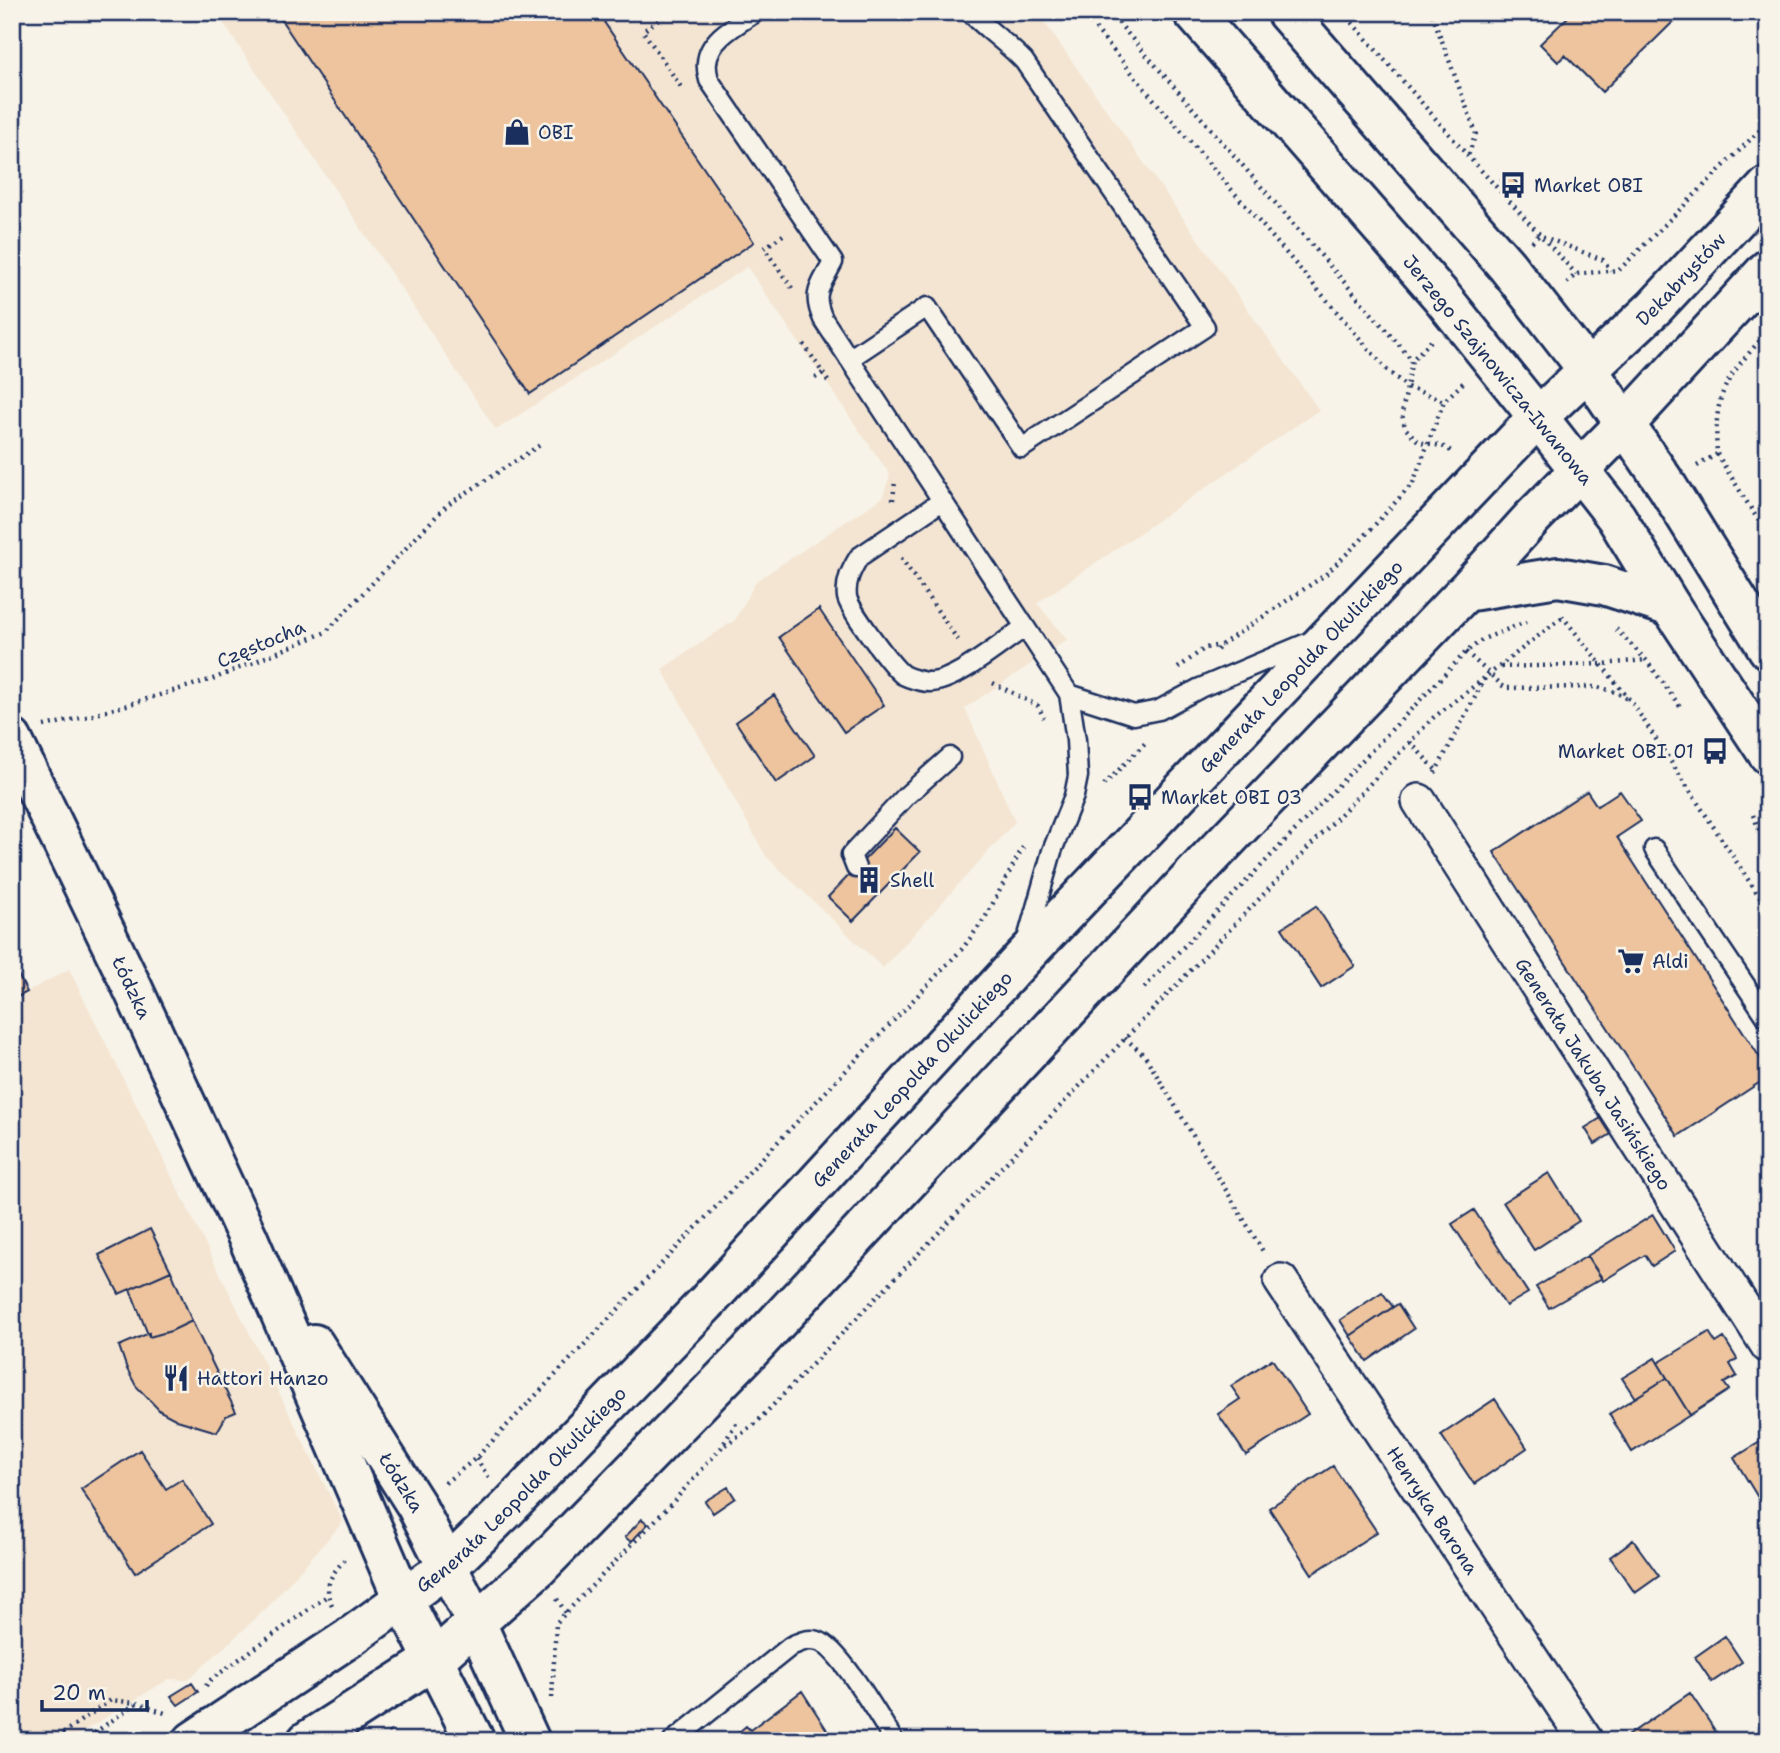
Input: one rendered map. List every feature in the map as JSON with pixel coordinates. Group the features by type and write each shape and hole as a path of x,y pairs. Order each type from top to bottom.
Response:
{"main road":[{"name":"Jerzego Szajnowicza-Iwanowa","path":"1193,12 1441,296 1580,470 1616,517 1671,607 1768,754"},
{"path":"1286,12 1507,266 1588,370 1626,423 1768,649"},
{"name":"Dekabrystów","path":"1588,370 1648,315 1768,186"},
{"path":"306,1741 435,1659 539,1567 749,1352 1204,864 1626,423 1768,269"},
{"name":"Generała Leopolda Okulickiego","path":"185,1725 403,1599 447,1567 507,1509 706,1303 1021,960 1538,417 1588,370"},
{"path":"1465,592 1558,577 1604,585 1671,607"},
{"name":"Łódzka","path":"25,733 133,989 248,1238 403,1599 475,1741"},
{"name":"Łódzka","path":"248,1238 416,1506 476,1623 530,1741"}],"street":[{"name":"Generała Jakuba Jasińskiego","path":"1419,801 1768,1346"},
{"name":"Henryka Barona","path":"1280,1281 1586,1741"}],"lane":[{"path":"755,12 713,46 706,62 709,80 833,262 818,291 816,303 822,319 1069,694 1078,776 1074,796 1052,851 1021,960"},
{"path":"849,359 927,307 1023,447 1205,327 1024,61 970,12"},
{"path":"942,501 859,557 850,571 846,587 848,601 889,662 904,676 928,682 947,680 1026,627"},
{"path":"1069,694 1134,715 1159,710 1200,688 1333,632"},
{"path":"856,868 851,855 906,796 950,757"},
{"path":"1654,849 1768,1019"},
{"path":"673,1741 791,1646 803,1640 819,1641 831,1649 859,1685 894,1741"}],"path":[{"path":"670,12 643,31 682,87"},
{"path":"1082,12 1387,370 1406,387 1444,401"},
{"path":"1109,12 1412,360"},
{"path":"1343,12 1468,156 1576,274"},
{"path":"1431,13 1476,133 1468,156"},
{"path":"1568,282 1576,274 1619,270 1768,122"},
{"path":"783,234 764,248 792,287 792,292"},
{"path":"1539,235 1603,260 1611,270"},
{"path":"1531,243 1539,235"},
{"path":"1768,331 1726,380 1715,422 1717,454 1768,536"},
{"path":"1436,337 1412,360 1402,414 1405,428 1419,442 1441,446 1457,454"},
{"path":"802,339 830,383"},
{"path":"816,378 822,373"},
{"path":"1221,645 1325,575 1413,483 1444,401 1469,377"},
{"name":"Częstocha","path":"25,733 213,679 326,632 446,506 540,445"},
{"path":"1694,468 1717,454"},
{"path":"891,471 895,483 891,505"},
{"path":"894,548 958,640"},
{"path":"721,1448 754,1425 1433,718 1573,609"},
{"path":"1563,617 1633,704 1768,910"},
{"path":"1137,995 1466,652 1483,639 1532,620"},
{"path":"1608,623 1646,660 1682,709"},
{"path":"1466,652 1505,688 1597,687 1616,692 1633,704"},
{"path":"1500,667 1646,660"},
{"path":"1419,801 1488,675"},
{"path":"986,679 1038,706 1050,730"},
{"path":"1410,742 1437,770"},
{"path":"1753,815 1768,851"},
{"path":"437,1490 476,1458 963,948 985,918 1025,844"},
{"path":"1125,1038 1145,1056 1280,1281"},
{"path":"552,1699 556,1623 673,1502 721,1448 739,1416"},
{"path":"476,1458 493,1485"},
{"path":"203,1690 209,1681 328,1596 330,1576 353,1550"},
{"path":"556,1597 566,1613"},
{"path":"51,1741 111,1700 136,1703 169,1714 185,1725"},
{"path":"83,1741 136,1703"}],"shaded area":[{"path":"216,12 1005,12 1013,16 1020,12 1037,12 1319,410 1037,603 1067,640 965,708 1015,822 883,968 766,856 662,669 735,620 756,581 882,498 890,475 747,267 496,430"},
{"path":"69,969 343,1522 264,1611 188,1680 169,1679 67,1741 12,1741 12,1000"}],"building":[{"name":"OBI","path":"276,12 620,12 604,22 754,242 530,394"},
{"path":"1573,12 1683,12 1602,92 1565,55 1558,62 1540,44"},
{"path":"1508,173 1525,192 1518,198 1501,180"},
{"path":"819,609 884,705 844,732 779,637"},
{"path":"774,695 815,756 776,783 736,722"},
{"name":"Aldi","path":"1587,791 1597,806 1620,791 1641,821 1617,837 1768,1070 1768,1077 1678,1136 1494,852"},
{"name":"Shell","path":"895,828 920,852 853,921 828,897"},
{"path":"1316,906 1355,966 1321,988 1282,928"},
{"path":"14,967 27,992 12,1000 12,968"},
{"path":"1609,1113 1619,1129 1595,1144 1585,1128"},
{"path":"1549,1173 1579,1221 1534,1250 1503,1202"},
{"path":"1474,1210 1528,1293 1506,1306 1452,1224"},
{"path":"1653,1215 1675,1251 1652,1266 1645,1255 1603,1281 1587,1256"},
{"path":"150,1229 171,1271 119,1294 99,1255"},
{"path":"1587,1256 1602,1278 1549,1308 1536,1287"},
{"path":"171,1271 192,1321 149,1337 130,1289"},
{"path":"1382,1292 1393,1307 1350,1336 1340,1320"},
{"path":"1398,1304 1414,1329 1367,1361 1350,1336"},
{"name":"Hattori Hanzo","path":"192,1321 236,1412 226,1416 217,1432 177,1420 160,1411 136,1386 119,1346 149,1333 149,1337 171,1331"},
{"path":"1709,1332 1716,1343 1724,1338 1737,1359 1730,1364 1737,1376 1724,1383 1729,1390 1690,1415 1658,1363"},
{"path":"1655,1358 1667,1378 1635,1398 1622,1378"},
{"path":"1272,1359 1308,1414 1246,1455 1218,1414 1240,1399 1231,1386"},
{"path":"1667,1378 1690,1415 1632,1452 1609,1414"},
{"path":"1495,1399 1527,1448 1474,1484 1441,1435"},
{"path":"1768,1437 1768,1514 1734,1458"},
{"path":"140,1450 166,1489 182,1479 211,1524 135,1573 81,1489"},
{"path":"1333,1466 1377,1532 1312,1574 1269,1508"},
{"path":"728,1487 735,1498 713,1513 705,1501"},
{"path":"642,1519 648,1524 631,1542 625,1537"},
{"path":"1633,1540 1659,1576 1635,1593 1610,1557"},
{"path":"1725,1636 1742,1662 1712,1682 1695,1657"},
{"path":"192,1683 198,1692 178,1705 171,1696"},
{"path":"802,1691 834,1741 728,1741 746,1726 750,1730"},
{"path":"1690,1693 1722,1741 1626,1741 1624,1738"}],"place":[{"name":"OBI","path":"517,132"},
{"name":"Market OBI","path":"1513,185"},
{"name":"Market OBI 01","path":"1715,751"},
{"name":"Market OBI 03","path":"1140,797"},
{"name":"Shell","path":"869,880"},
{"name":"Aldi","path":"1631,961"},
{"name":"Hattori Hanzo","path":"176,1378"}]}
